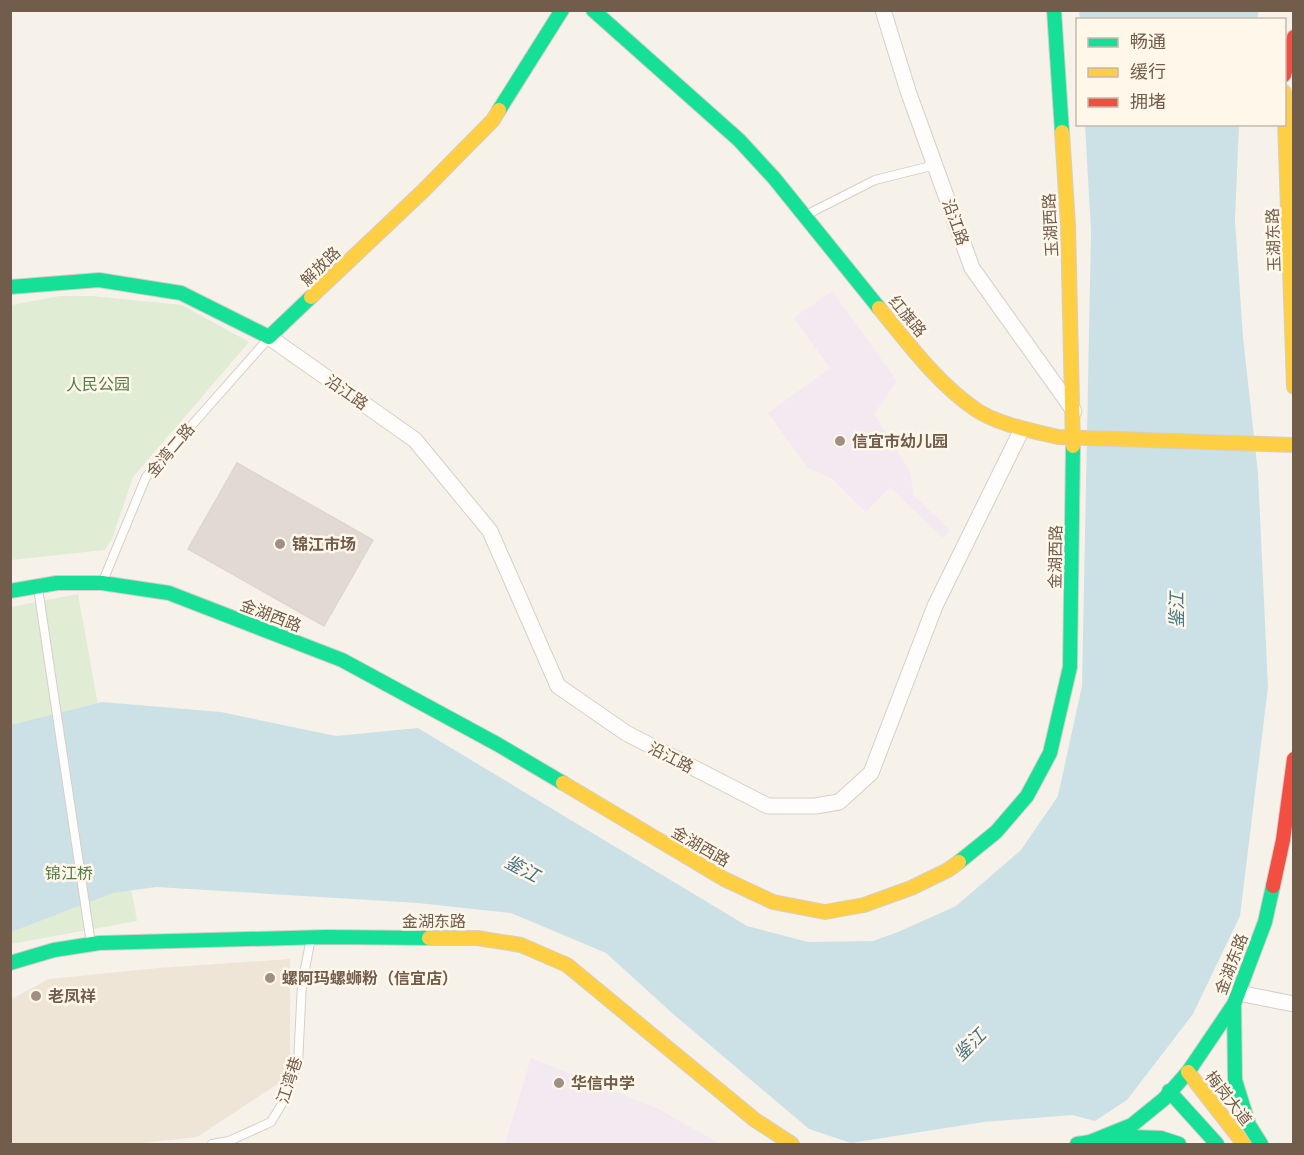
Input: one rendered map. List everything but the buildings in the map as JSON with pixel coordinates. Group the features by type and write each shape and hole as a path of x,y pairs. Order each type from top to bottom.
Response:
{"main road":[{"name":"解放路","path":"269,337 493,120 562,10"},
{"name":"红旗路","path":"593,10 739,140 774,178 907,342 947,386 976,410 1022,429 1058,437 1293,445"},
{"name":"玉湖西路","path":"1054,10 1068,225 1074,438"},
{"path":"1291,56 1293,38"},
{"name":"玉湖东路","path":"1286,126 1292,256 1293,387"},
{"path":"10,287 99,280 181,293 269,337"},
{"name":"金湖西路","path":"10,591 57,583 102,583 169,593 342,660 497,744 724,879 773,902 825,912 864,905 911,888 948,870 996,832 1027,796 1050,753 1070,667 1074,438"},
{"name":"金湖东路","path":"1086,1144 1132,1125 1164,1099 1188,1072 1236,999 1265,922 1288,840 1293,759"},
{"name":"金湖东路","path":"10,963 54,950 92,945 312,937 477,938 521,945 567,965 755,1120 792,1144"},
{"path":"1236,999 1235,1080 1250,1125 1261,1144"},
{"name":"梅岗大道","path":"1188,1072 1244,1144"},
{"path":"1169,1091 1217,1144"},
{"path":"1105,1136 1161,1138 1179,1144"}],"street":[{"name":"沿江路","path":"883,10 908,91 972,268 1074,411"},
{"name":"沿江路","path":"269,337 415,440 490,531 558,686 626,733 768,806 815,806 839,802 871,773 935,606 1022,429"},
{"path":"1236,999 1293,1004"}],"lane":[{"path":"804,215 875,180 935,165"},
{"name":"金湾二路","path":"102,583 146,477 269,337"},
{"path":"38,586 92,945"},
{"name":"江湾巷","path":"212,1144 229,1141 271,1122 283,1102 298,1063 302,984 312,937"}],"shaded area":[{"name":"信宜市幼儿园","path":"832,291 897,381 874,414 910,472 914,496 950,530 943,538 890,487 866,512 831,478 808,468 768,413 830,368 794,318"},
{"path":"290,959 290,1076 197,1137 134,1144 11,1144 11,999 49,979 158,968"},
{"name":"华信中学","path":"531,1058 657,1108 720,1144 505,1144"}],"green space":[{"name":"人民公园","path":"60,296 92,296 182,305 249,342 133,477 112,539 105,550 11,560 11,305"},
{"name":"锦江桥","path":"78,594 137,921 11,944 11,607"}],"water":[{"path":"1079,10 1259,11 1257,18 1080,18"},
{"name":"鉴江","path":"1085,126 1239,126 1235,220 1243,337 1258,473 1268,687 1240,916 1193,1014 1127,1100 1095,1121 1072,1115 984,1122 851,1143 809,1129 672,1013 606,953 511,913 418,903 156,887 113,893 11,932 11,725 102,702 221,712 336,736 418,728 747,926 808,942 873,941 956,906 1021,850 1058,796 1082,686 1091,231"}],"traffic: fast":[{"path":"499,110 562,10"},
{"path":"593,10 739,140 774,178 879,308"},
{"path":"1054,10 1062,132"},
{"path":"10,287 99,280 181,293 269,337 311,297"},
{"path":"959,862 996,832 1027,796 1050,753 1070,667 1073,446"},
{"path":"10,591 57,583 102,583 169,593 342,660 497,744 563,783"},
{"path":"1077,1144 1090,1142 1132,1125 1164,1099 1188,1072 1234,1004 1265,922 1273,886"},
{"path":"10,963 54,950 99,943 326,937 429,938"},
{"path":"1234,1004 1235,1080 1249,1125 1261,1144"},
{"path":"1169,1091 1217,1144"},
{"path":"1105,1136 1161,1138 1179,1144"}],"traffic: slow":[{"path":"311,297 423,191 493,120 499,110"},
{"path":"1285,126 1294,387"},
{"path":"1062,132 1068,225 1073,446"},
{"path":"879,308 924,362 961,399 975,409 1004,423 1058,437 1294,445"},
{"path":"563,783 724,879 773,902 825,912 864,905 911,888 959,862"},
{"path":"429,938 477,938 521,945 567,965 755,1120 792,1144"},
{"path":"1188,1072 1244,1144"}],"traffic: jam":[{"path":"1286,67 1294,37"},
{"path":"1273,886 1283,840 1294,759"}],"place":[{"name":"信宜市幼儿园","path":"840,441"},
{"name":"锦江市场","path":"280,544"},
{"name":"螺阿玛螺蛳粉（信宜店）","path":"270,978"},
{"name":"老凤祥","path":"36,996"},
{"name":"华信中学","path":"559,1083"}]}
